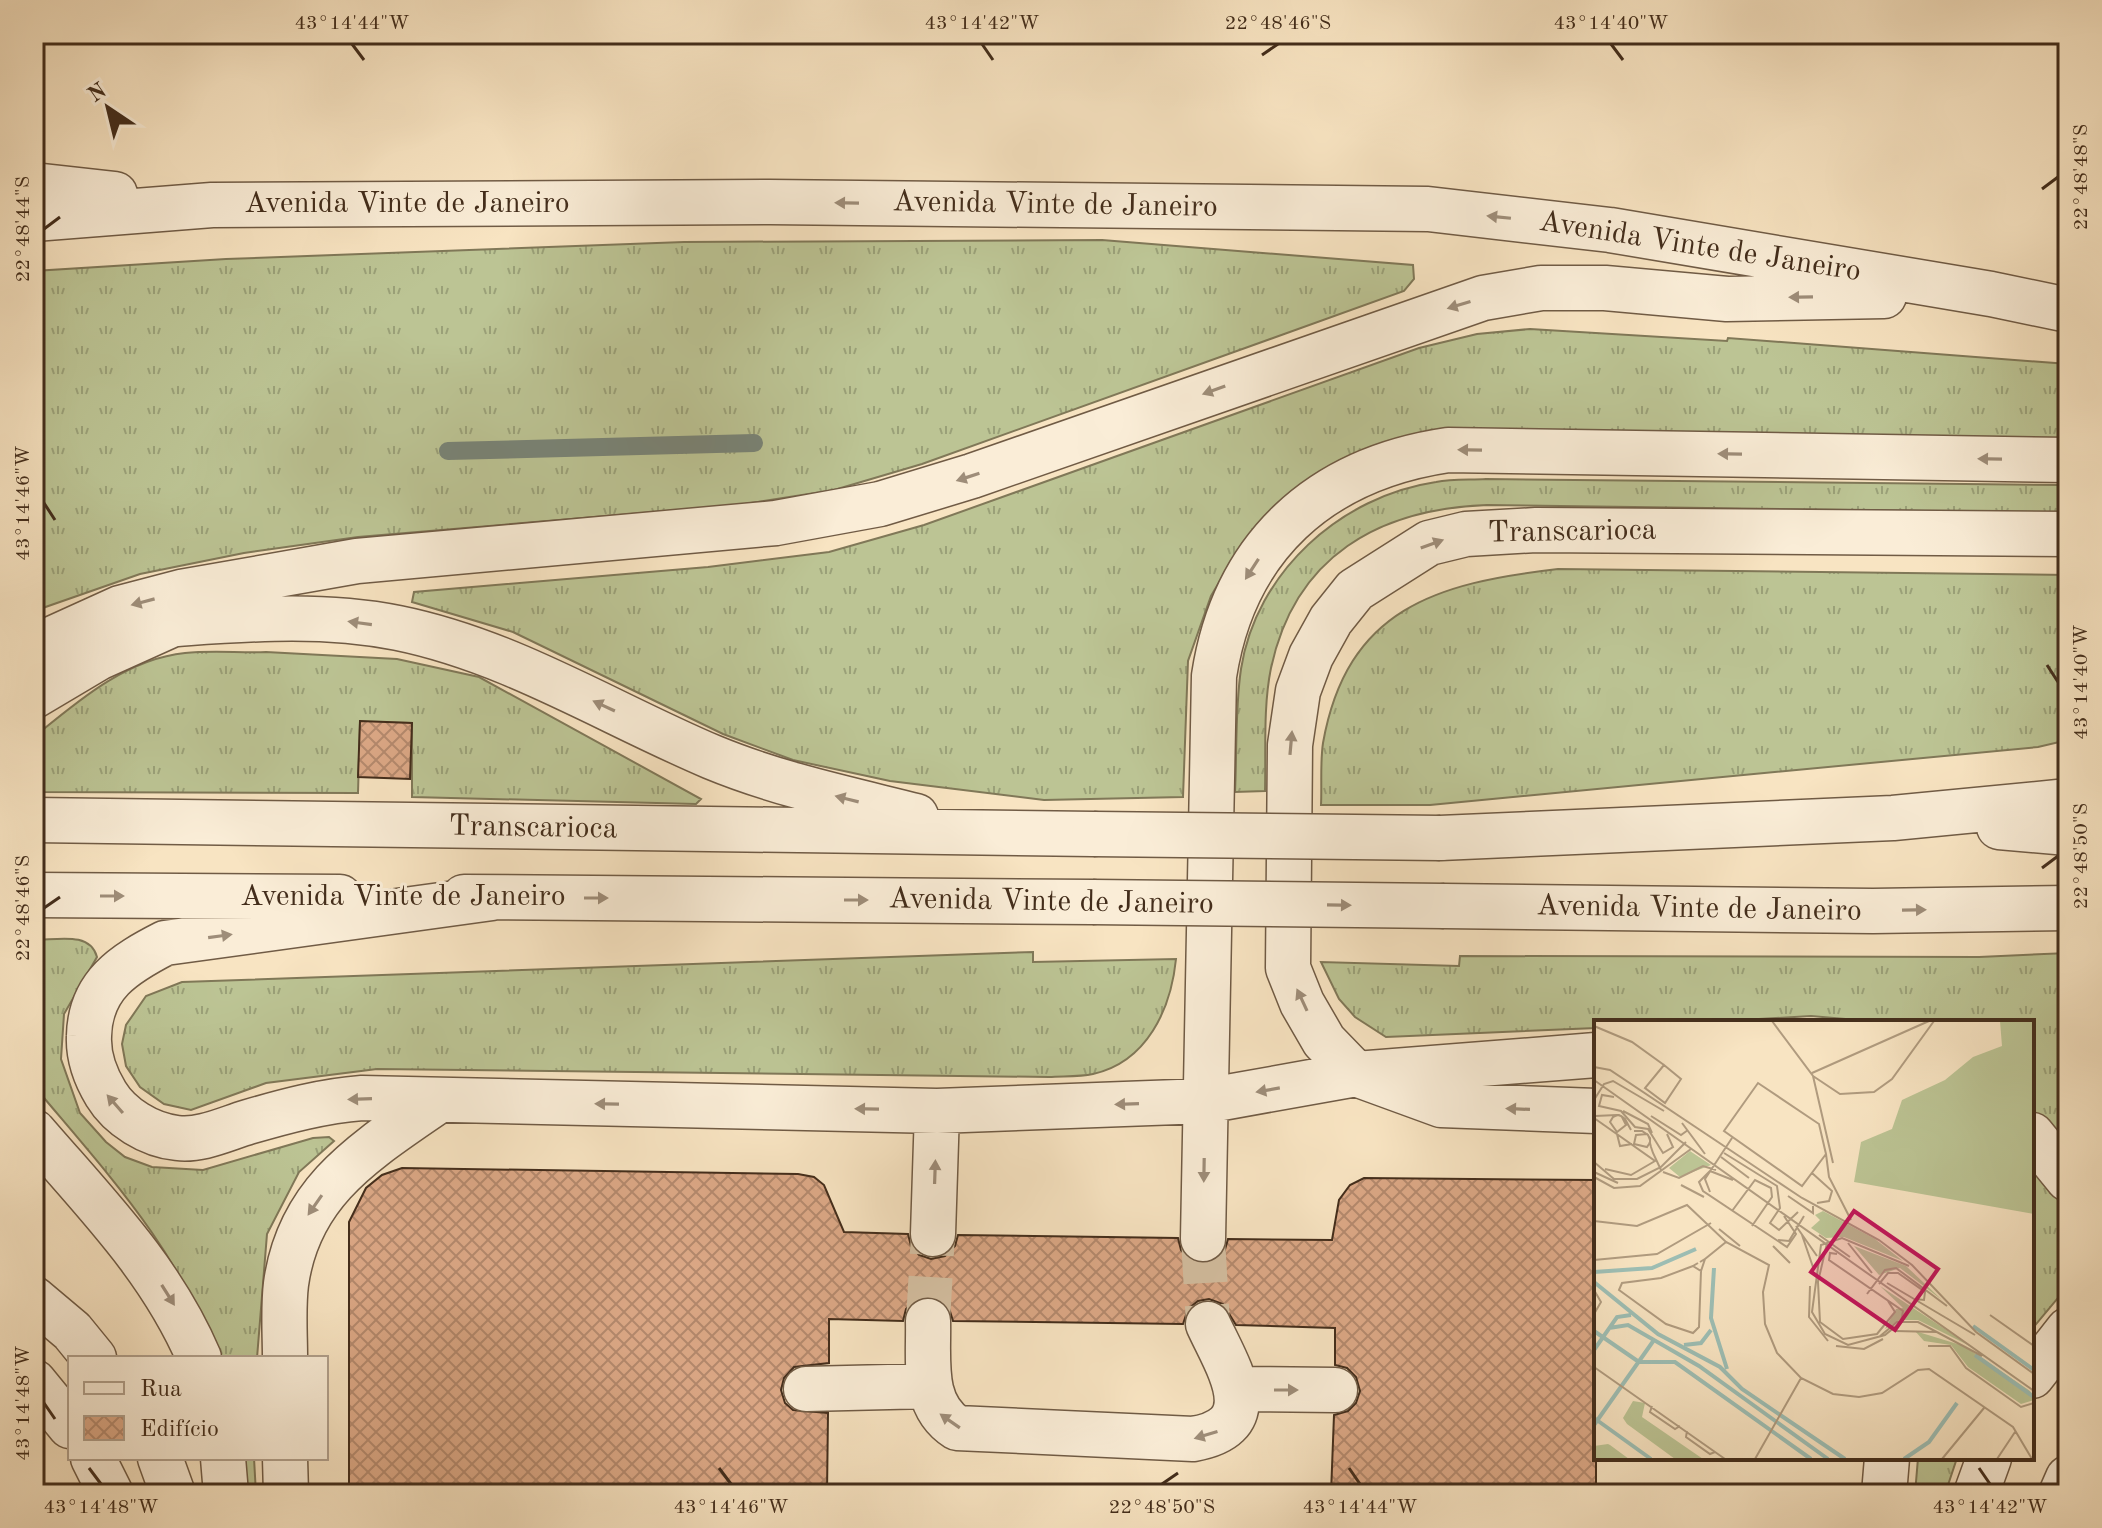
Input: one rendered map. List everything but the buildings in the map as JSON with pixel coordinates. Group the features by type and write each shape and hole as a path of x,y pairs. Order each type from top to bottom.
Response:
{"street":[{"path":"34,185 212,205"},
{"name":"Avenida Vinte de Janeiro","path":"34,219 212,205 785,202 1428,209 1610,230 1991,294 2068,310"},
{"path":"34,696 120,608 181,592 357,561 776,523 880,504 972,476 1415,319 1483,298 1541,288 1605,288 1727,299 1991,294"},
{"path":"1203,1239 1214,676 1219,641 1232,605 1273,538 1331,488 1369,468 1408,456 1448,450 2068,460"},
{"name":"Transcarioca","path":"1594,1111 1441,1105 1356,1074 1324,1041 1302,1003 1288,968 1290,745 1298,691 1311,656 1331,620 1355,590 1429,543 1466,534 1536,530 2068,534"},
{"path":"34,647 90,641 175,624 229,599 357,561"},
{"name":"Transcarioca","path":"175,624 286,616 396,627 452,641 520,667 714,758 830,795 921,817 1033,836"},
{"name":"Transcarioca","path":"1893,818 2068,770"},
{"name":"Transcarioca","path":"34,820 1033,836 1440,838 1893,818 2068,801"},
{"name":"Transcarioca","path":"1893,818 2068,833"},
{"name":"Avenida Vinte de Janeiro","path":"34,895 1873,911 2068,908"},
{"path":"492,898 165,943 128,962 105,983 93,1006 90,1057 112,1104 131,1120 177,1138 209,1135 334,1100 937,1111 1205,1101 1356,1074 1594,1055"},
{"path":"285,1356 286,1287 303,1221 325,1190 365,1152 438,1101"},
{"path":"933,1234 937,1111"},
{"path":"34,1132 125,1238 172,1299 198,1356"},
{"path":"2034,1137 2068,1179"},
{"path":"34,1299 72,1331 92,1356"},
{"path":"928,1321 933,1404 942,1419 957,1428 1193,1439 1212,1436 1226,1426 1235,1412 1238,1389 1231,1366 1208,1324"},
{"path":"2034,1373 2068,1330"},
{"path":"34,1382 68,1424"},
{"path":"806,1389 930,1386"},
{"path":"1238,1389 1335,1390"},
{"path":"94,1460 111,1494"},
{"path":"161,1460 173,1494"},
{"path":"223,1460 226,1494"},
{"path":"285,1460 286,1494"},
{"path":"1884,1494 1887,1460"},
{"path":"1976,1494 1988,1460"},
{"path":"2061,1494 2068,1478"}],"green space":[{"path":"1102,240 1413,265 1414,279 1404,291 922,464 834,490 738,505 358,537 244,553 140,574 34,611 34,271 226,259 684,242"},
{"path":"1530,329 1727,341 1728,338 2068,364 2068,444 1450,435 1281,502 1243,542 1211,596 1188,661 1183,797 1044,800 890,781 793,760 723,734 513,632 412,602 414,592 708,567 829,552 924,525 1419,348 1477,334"},
{"path":"1486,479 2059,485 2068,486 2068,513 1487,505 1411,516 1378,529 1348,546 1321,568 1300,596 1283,629 1268,683 1265,791 1235,792 1241,669 1250,634 1264,601 1284,571 1308,544 1368,503 1401,490 1436,482"},
{"path":"1558,569 2068,575 2068,740 2038,747 1430,805 1321,805 1323,743 1335,697 1353,661 1376,632 1404,611 1437,595 1474,583"},
{"path":"195,652 266,652 397,659 479,677 701,799 696,804 412,797 412,723 360,722 358,793 34,792 34,737 104,684 163,657"},
{"path":"34,940 80,940 93,949 97,957 64,1014 61,1059 80,1113 106,1142 125,1157 152,1167 203,1170 313,1138 329,1137 334,1141 299,1172 267,1234 257,1356 215,1356 201,1319 162,1248 113,1181 34,1086"},
{"path":"1033,952 1033,962 1176,959 1162,1014 1142,1046 1112,1068 1082,1076 1049,1077 377,1069 266,1083 191,1110 164,1104 140,1087 126,1066 122,1044 126,1025 146,996 182,982"},
{"path":"2068,953 2068,1286 2034,1327 2034,1020 1857,1020 1811,1016 1742,1020 1594,1020 1594,1028 1386,1037 1355,1017 1339,999 1321,962 1459,966 1460,956 1979,957"},
{"path":"237,1460 254,1460 256,1494 241,1494"},
{"path":"1918,1460 1956,1460 1945,1494 1915,1494"}],"waterway":[{"path":"448,451 754,443"}],"tunnel":[{"path":"928,1321 933,1234"},
{"path":"1203,1239 1208,1324"}]}
